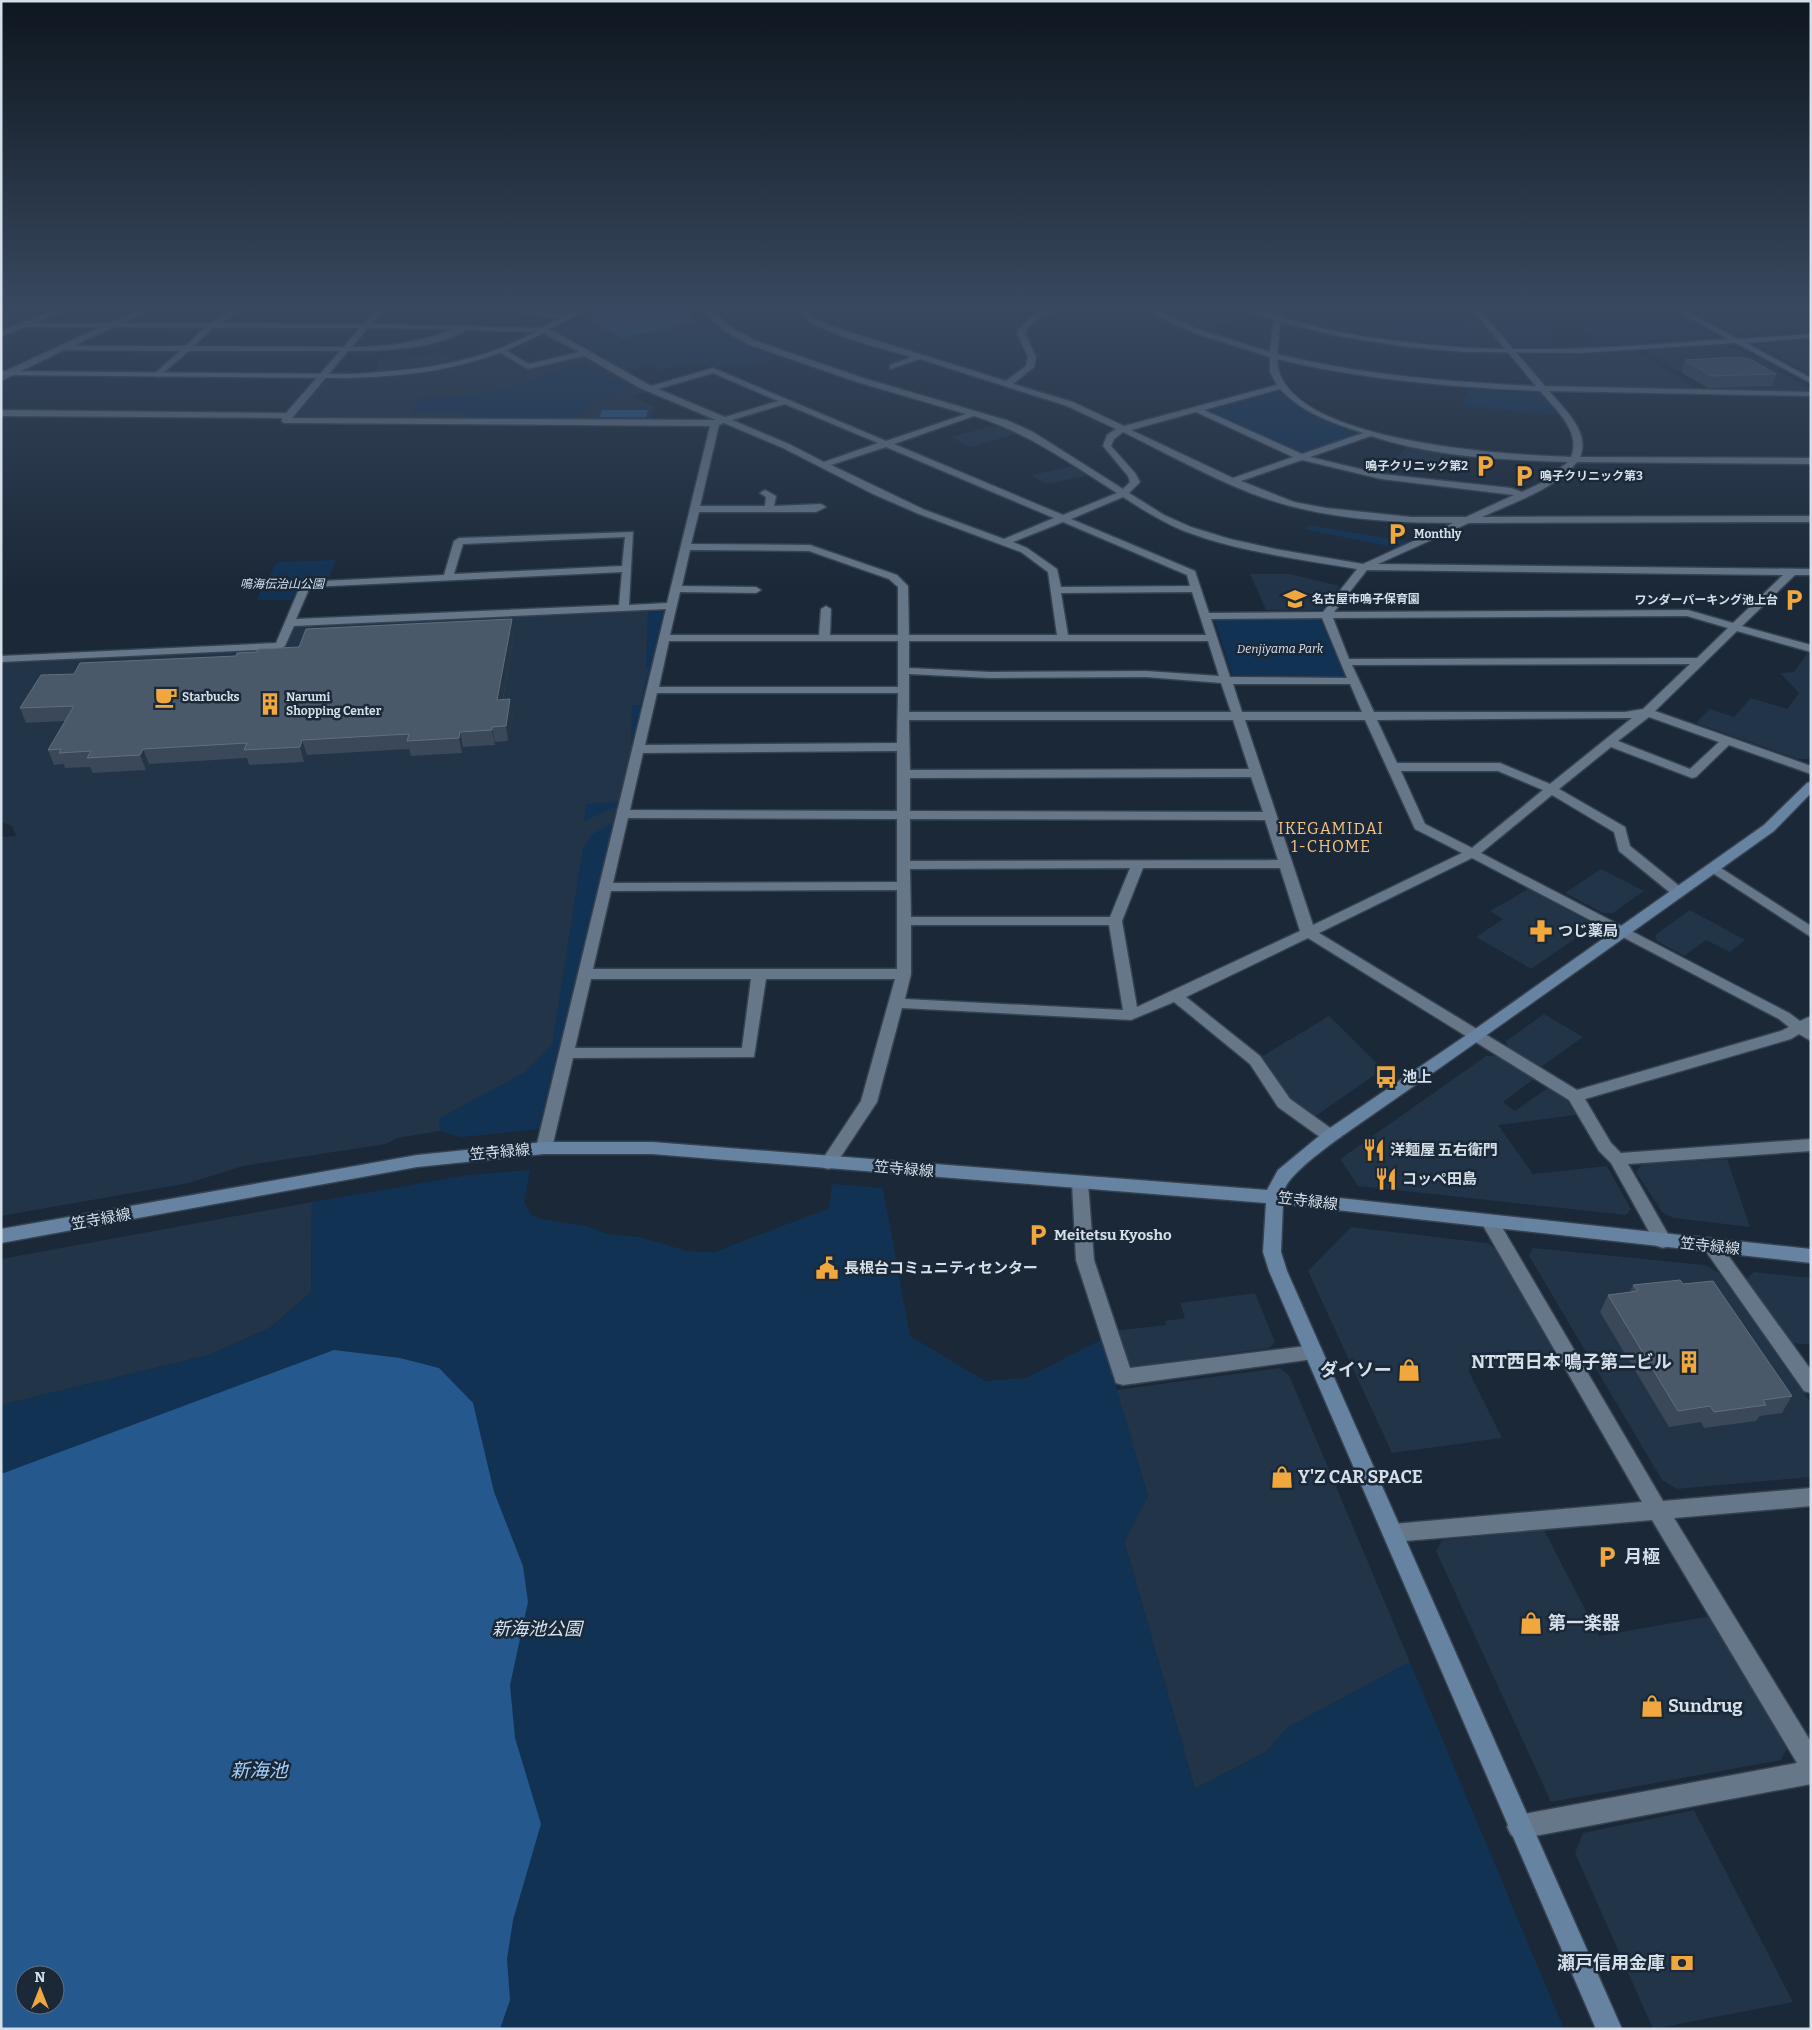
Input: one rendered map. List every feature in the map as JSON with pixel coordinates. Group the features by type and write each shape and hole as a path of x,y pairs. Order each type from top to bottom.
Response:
{"street":[{"path":"299,402 285,420 719,422 783,402"},
{"path":"677,402 719,422 786,446 922,512 1024,550 1053,571 1063,638"},
{"path":"787,402 1192,573 1308,932 1575,1096 1605,1147 1617,1159 1663,1241"},
{"path":"936,402 976,413 1030,434 1161,517 1188,529 1227,541 1275,552 1364,567 1811,572"},
{"path":"1063,402 1232,481 1292,504 1326,511 1381,519 1811,519"},
{"path":"1005,542 1123,494 1135,482 1132,475 1107,446 1110,437 1124,429 1223,402"},
{"path":"1297,402 1369,434 1468,454 1527,459 1811,461"},
{"path":"1326,615 1364,567 1544,485 1563,472 1576,459 1578,452 1576,432 1552,402"},
{"path":"1196,409 1301,458 1399,481 1510,491 1522,494"},
{"path":"1,413 287,416"},
{"path":"823,465 976,413"},
{"path":"544,1148 694,509 719,422"},
{"path":"1232,481 1369,434"},
{"path":"765,493 771,496 769,508"},
{"path":"694,509 822,507"},
{"path":"448,578 459,541 630,534 624,607"},
{"path":"686,547 810,548 893,577 904,586 904,974 869,1102 828,1163"},
{"path":"1,659 280,646 306,584 628,569"},
{"path":"897,1003 1131,1015 1176,996 1473,853 1550,788 1647,712 1794,571"},
{"path":"675,589 756,590"},
{"path":"1056,590 1196,589"},
{"path":"289,623 672,606"},
{"path":"824,637 826,609"},
{"path":"1206,616 1688,613 1811,649"},
{"path":"1326,615 1345,662 1420,826 1808,1028"},
{"path":"664,638 1213,638"},
{"path":"1345,662 1699,661"},
{"path":"903,671 944,671 990,675 1146,674 1227,680 1354,681"},
{"path":"652,690 904,690"},
{"path":"904,716 1625,716 1647,712 1811,770"},
{"path":"1610,742 1692,774 1728,740"},
{"path":"638,749 904,748"},
{"path":"1392,767 1500,767 1550,788 1620,830 1624,848 1678,892"},
{"path":"904,774 1258,773"},
{"path":"1609,2029 1519,1827 1274,1258 1276,1187 1284,1174 1330,1136 1476,1036 1769,828 1811,786"},
{"path":"623,814 1270,816"},
{"path":"905,865 1286,864"},
{"path":"1131,1015 1115,920 1138,865"},
{"path":"1713,867 1811,933"},
{"path":"605,887 904,886"},
{"path":"904,920 1115,920"},
{"path":"566,1053 749,1053 759,973"},
{"path":"585,974 904,974"},
{"path":"1176,996 1255,1060 1284,1103 1330,1136"},
{"path":"1575,1096 1808,1028"},
{"path":"1617,1159 1811,1145"},
{"name":"笠寺緑線","path":"1,1236 417,1161 544,1148 652,1148 1080,1184 1276,1197 1811,1256"},
{"path":"1080,1184 1085,1260 1122,1377 1314,1353"},
{"path":"1490,1222 1658,1511 1811,1764"},
{"path":"1712,1245 1811,1385"},
{"path":"1393,1533 1811,1496"},
{"path":"1519,1827 1811,1772"}],"shaded area":[{"path":"307,402 643,402 654,407 650,419 294,417"},
{"path":"1002,423 1023,432 971,447 951,437"},
{"path":"1407,446 1443,453 1433,468 1394,461"},
{"path":"1074,466 1089,475 1047,484 1031,475"},
{"name":"名古屋市鳴子保育園","path":"1250,574 1290,574 1340,586 1322,609 1266,610"},
{"path":"657,609 665,613 539,1129 461,1137 440,1131 397,1138 386,1144 243,1166 189,1183 1,1216 1,837 16,836 12,826 1,822 1,663 286,648 293,628 301,625"},
{"path":"1809,651 1811,755 1808,759 1798,759 1696,723 1710,709 1734,717 1751,698 1787,709 1799,693 1780,673 1794,672"},
{"path":"1601,869 1644,891 1613,913 1603,913 1565,893"},
{"path":"1528,889 1590,922 1592,927 1531,969 1476,937 1503,919 1490,911"},
{"path":"1690,910 1745,940 1730,952 1706,940 1684,956 1657,941 1655,935"},
{"path":"1544,1014 1583,1037 1541,1067 1508,1047 1506,1041"},
{"path":"1329,1016 1383,1069 1313,1118 1288,1101 1259,1058"},
{"path":"1486,1056 1497,1056 1534,1079 1503,1102 1515,1111 1549,1087 1566,1098 1576,1115 1498,1125 1533,1174 1607,1166 1631,1209 1626,1215 1358,1186 1340,1159"},
{"path":"1727,1159 1750,1227 1673,1218 1662,1212 1636,1172 1642,1164"},
{"path":"312,1202 311,1292 270,1328 209,1355 1,1405 1,1259"},
{"path":"1351,1227 1487,1243 1496,1249 1559,1358 1468,1370 1502,1438 1392,1453 1308,1271"},
{"path":"1533,1248 1705,1265 1719,1273 1811,1403 1811,1477 1677,1489 1662,1480 1529,1256"},
{"path":"1754,1272 1811,1278 1811,1345 1793,1343 1746,1279"},
{"path":"1255,1293 1275,1342 1270,1348 1133,1367 1121,1359 1113,1331 1166,1325 1165,1321 1185,1318 1180,1303"},
{"path":"1280,1368 1289,1375 1410,1662 1287,1728 1266,1752 1195,1789 1124,1541 1148,1496 1116,1390"},
{"path":"1544,1530 1599,1636 1711,1616 1787,1749 1781,1760 1551,1802 1436,1551 1442,1540"},
{"path":"1694,1810 1793,2002 1653,2029 1575,1853 1583,1833"}],"green space":[{"path":"417,402 594,402 588,403 595,407 584,410 581,417 467,417 468,413 410,413"},
{"path":"1232,402 1293,402 1309,413 1356,432 1359,435 1305,453 1299,453 1206,409"},
{"path":"1465,402 1547,402 1558,415 1465,406"},
{"path":"1309,525 1411,542 1397,548 1304,529"},
{"name":"鳴海伝治山公園","path":"336,560 328,580 301,581 292,600 256,600 277,562"},
{"path":"648,609 657,609 665,613 631,749 632,705 640,705 649,667 646,667"},
{"name":"Denjiyama Park","path":"1220,618 1315,619 1321,621 1345,676 1342,679 1240,679 1233,677 1215,621"},
{"path":"618,802 617,806 584,821 586,804"},
{"path":"613,822 539,1129 461,1137 440,1131 439,1119 525,1072 552,1045 583,848 593,834"},
{"name":"新海池公園","path":"530,1170 524,1201 531,1215 543,1219 586,1226 607,1234 640,1237 687,1251 715,1252 829,1208 832,1184 883,1188 910,1336 985,1381 1026,1378 1102,1339 1148,1496 1124,1541 1195,1789 1266,1752 1287,1728 1410,1662 1564,2029 1,2029 1,1405 209,1355 270,1328 311,1292 312,1202 468,1175"}],"water":[{"path":"602,410 648,410 646,417 599,417"},
{"name":"新海池","path":"334,1350 400,1358 439,1368 473,1403 494,1492 523,1566 528,1602 510,1685 515,1738 541,1824 513,1920 507,1959 510,2000 500,2029 1,2029 1,1474"}],"building":[{"name":"Narumi Shopping Center","path":"512,619 497,700 510,699 506,726 492,727 492,730 460,732 459,738 407,741 409,734 302,740 300,747 244,750 247,743 143,749 140,755 87,758 91,751 59,753 61,749 48,750 74,706 20,708 41,675 74,674 80,663 236,656 237,653 257,652 258,649 299,647 306,629"},
{"name":"NTT西日本 鳴子第二ビル","path":"1680,1280 1683,1284 1713,1281 1792,1396 1763,1400 1766,1405 1714,1412 1710,1406 1678,1411 1608,1295 1638,1291 1633,1285"}],"place":[{"name":"鳴子クリニック第2","path":"1485,466"},
{"name":"鳴子クリニック第3","path":"1524,476"},
{"name":"Monthly","path":"1397,534"},
{"name":"名古屋市鳴子保育園","path":"1295,599"},
{"name":"ワンダーパーキング池上台","path":"1794,600"},
{"name":"Starbucks","path":"166,697"},
{"name":"Narumi Shopping Center","path":"270,704"},
{"name":"つじ薬局","path":"1541,931"},
{"name":"池上","path":"1386,1077"},
{"name":"洋麺屋 五右衛門","path":"1374,1150"},
{"name":"コッペ田島","path":"1386,1179"},
{"name":"Meitetsu Kyosho","path":"1038,1235"},
{"name":"長根台コミュニティセンター","path":"827,1268"},
{"name":"NTT西日本 鳴子第二ビル","path":"1689,1362"},
{"name":"ダイソー","path":"1409,1370"},
{"name":"Y'Z CAR SPACE","path":"1282,1477"},
{"name":"月極","path":"1607,1557"},
{"name":"第一楽器","path":"1531,1623"},
{"name":"Sundrug","path":"1652,1706"},
{"name":"瀬戸信用金庫","path":"1682,1963"}],"district":[{"name":"IKEGAMIDAI 1-CHOME","path":"1331,837"}]}
